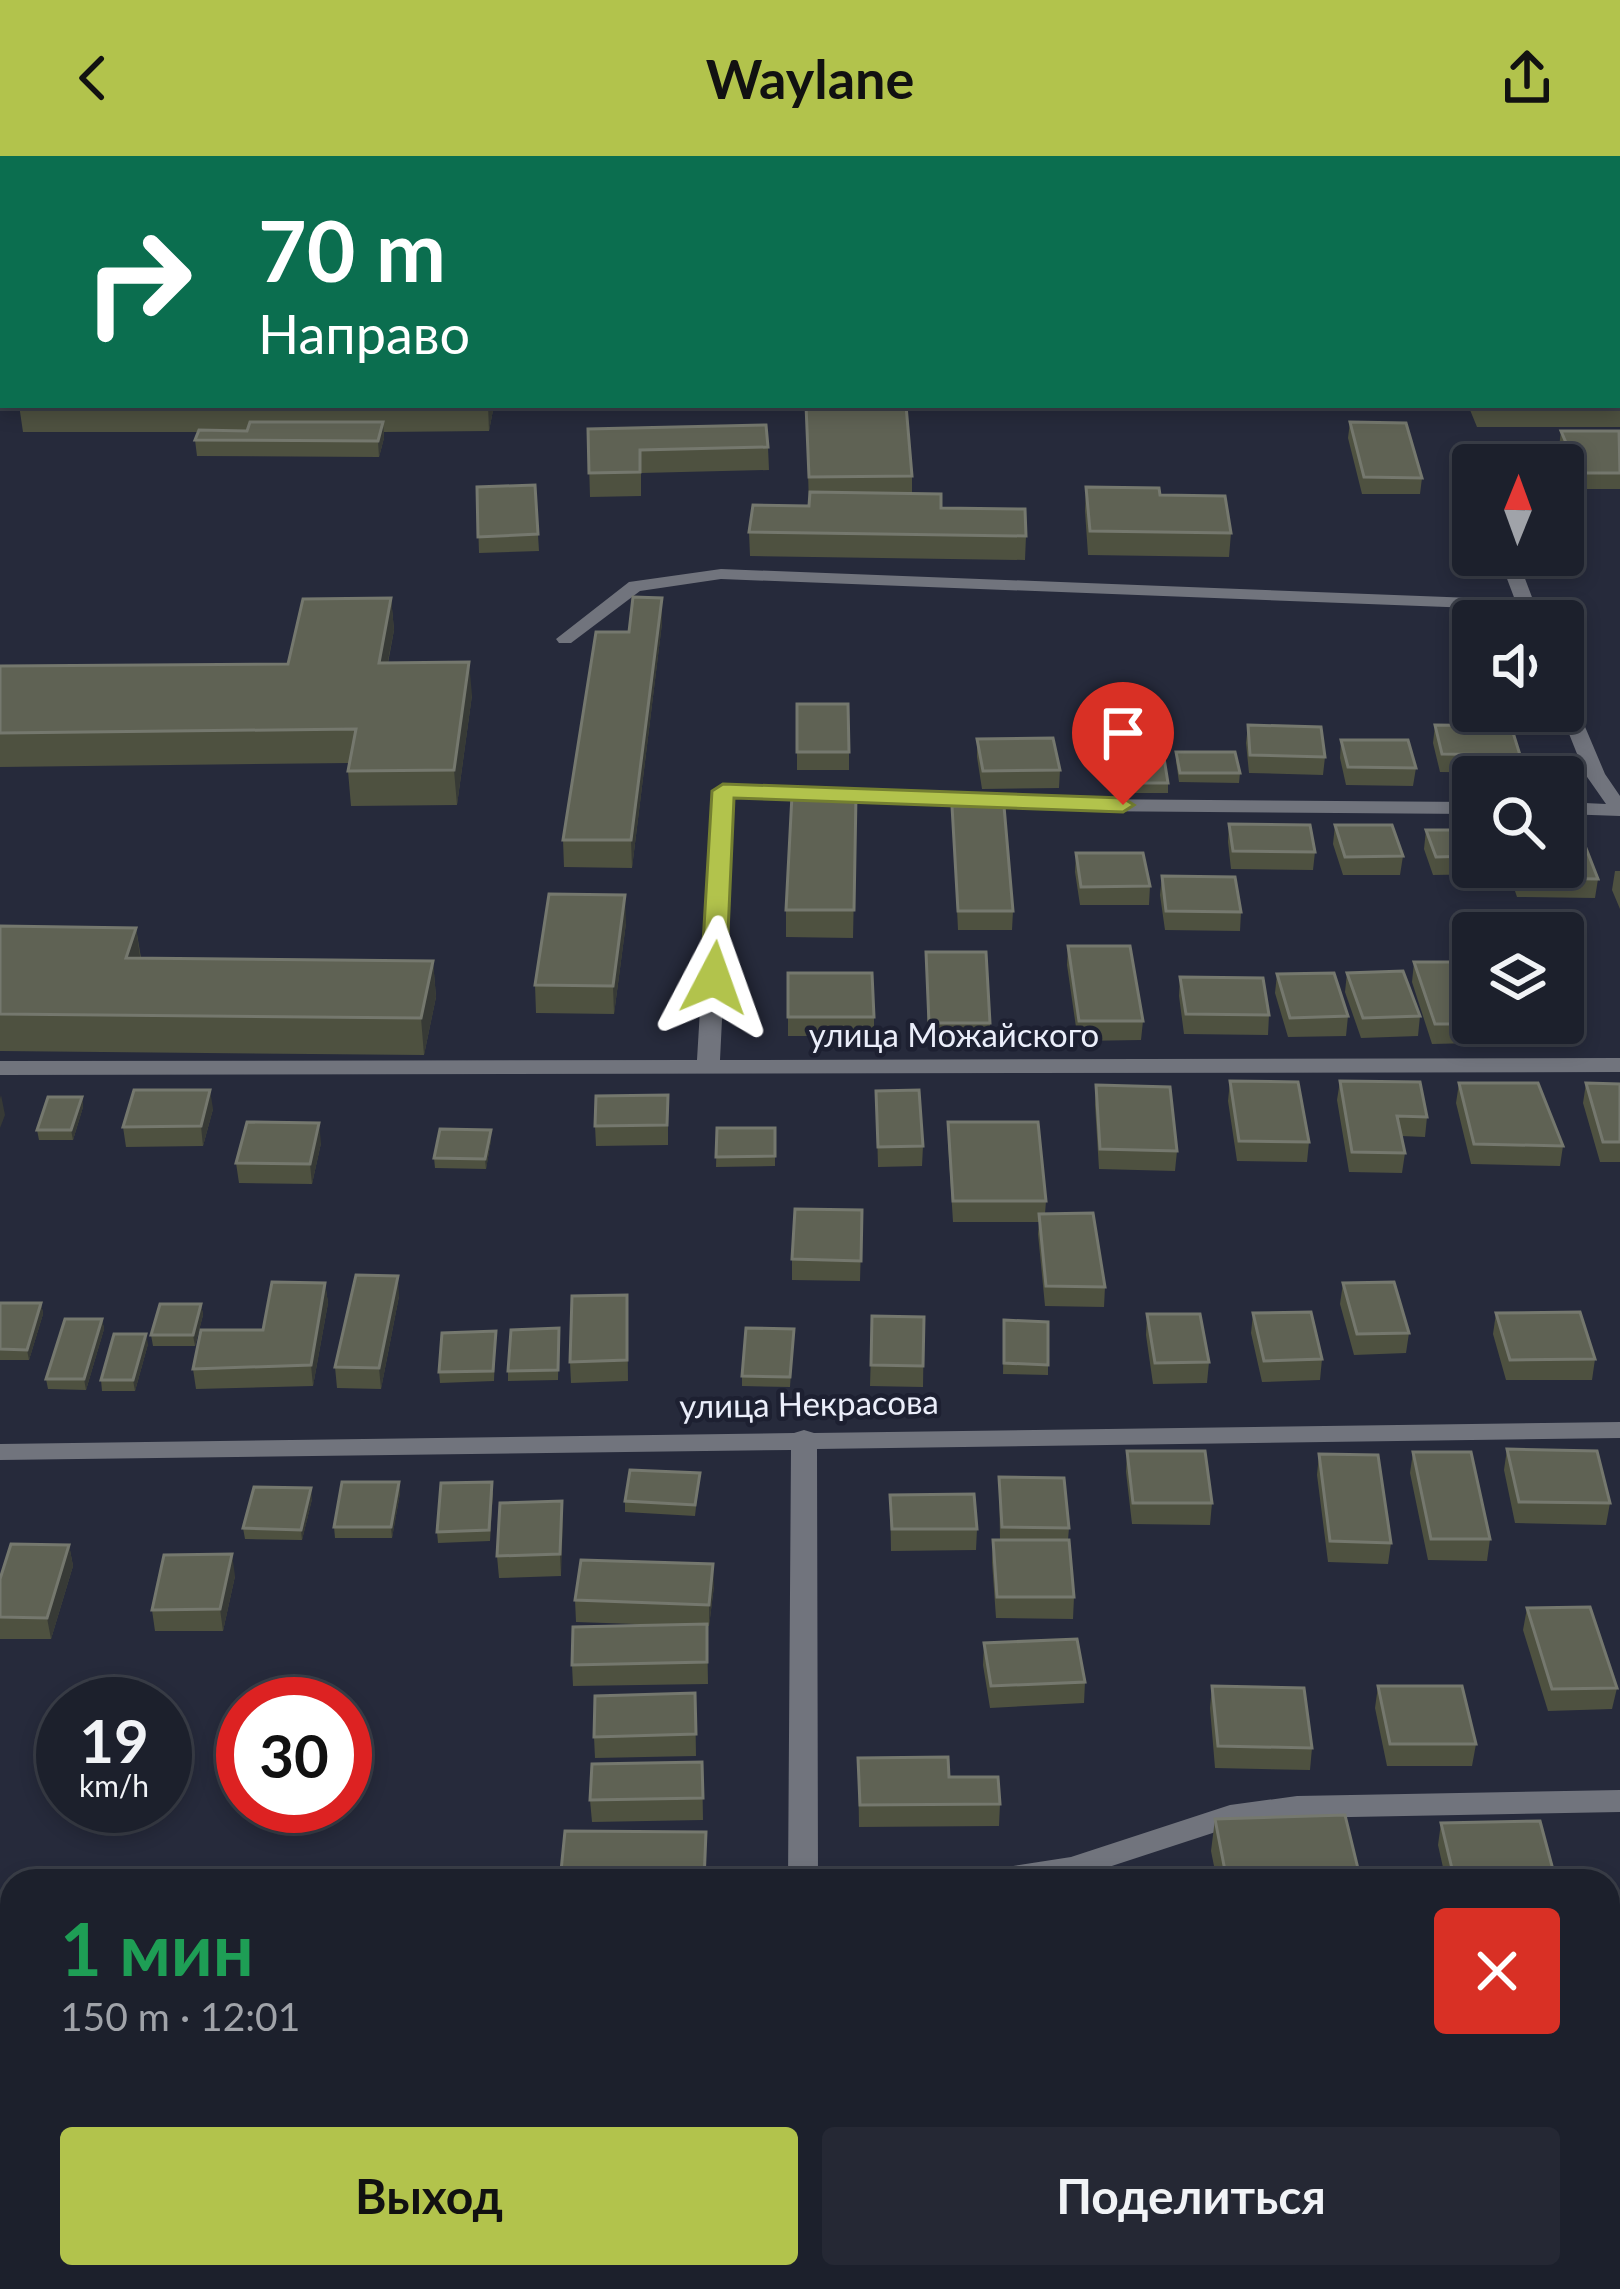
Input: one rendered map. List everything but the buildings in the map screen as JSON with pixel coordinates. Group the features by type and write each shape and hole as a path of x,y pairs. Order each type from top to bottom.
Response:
{"street":[{"path":"565,639 635,586 721,574 1452,609"},
{"path":"1578,732 1595,774 1620,810"},
{"path":"708,1067 723,791 1079,805 1452,808"},
{"path":"1584,809 1620,810"},
{"name":"улица Можайского","path":"0,1067 1620,1065"},
{"name":"улица Некрасова","path":"0,1452 1620,1430"},
{"path":"803,1869 804,1438"},
{"path":"1066,1869 1230,1816 1297,1807 1620,1801"}],"route":[{"path":"714,978 723,791 1123,805"}]}
